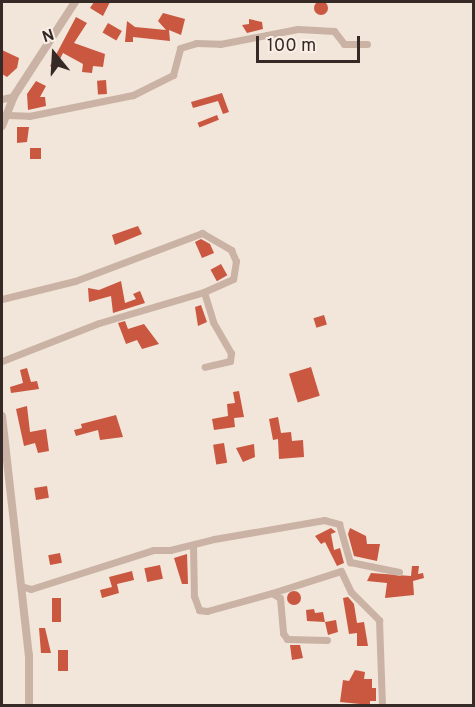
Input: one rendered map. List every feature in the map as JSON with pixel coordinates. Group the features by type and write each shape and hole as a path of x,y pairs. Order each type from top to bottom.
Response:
{"street":[{"path":"2,126 14,96 75,2"},
{"path":"6,115 29,116 133,95 173,75 180,48 196,43 220,44 298,29 334,31 344,44 367,44"},
{"path":"2,99 14,96"},
{"path":"2,299 75,281 202,234 231,250 237,261 233,279 204,292 99,323 2,360"},
{"path":"204,292 213,322 231,353 230,361 205,367"},
{"path":"2,416 29,655 29,705"},
{"path":"21,586 31,589 153,550 331,520 339,524 350,562 399,572"},
{"path":"193,545 194,596 199,610 207,611 340,571 351,592 379,620 381,705"},
{"path":"272,593 280,598 283,633 287,639 327,640"}],"building":[{"path":"318,1 324,1 328,8 324,15 318,15 314,11 314,5"},
{"path":"94,2 110,2 103,16 90,8"},
{"path":"163,13 185,19 181,35 169,30 170,41 133,37 133,42 125,42 127,21 135,27 166,30 158,21"},
{"path":"76,17 87,23 74,43 105,54 103,67 93,66 92,73 82,72 83,64 63,53 55,69 50,66"},
{"path":"249,19 262,22 263,29 247,33 242,25 249,24"},
{"path":"108,23 122,31 116,41 102,33"},
{"path":"2,50 19,58 17,68 7,77 2,74"},
{"path":"106,80 107,94 98,95 97,81"},
{"path":"36,81 46,86 40,97 45,97 46,106 28,110 27,94"},
{"path":"222,93 229,112 223,114 218,101 193,108 191,102"},
{"path":"217,115 219,120 199,128 198,123"},
{"path":"17,127 29,127 27,142 17,143"},
{"path":"30,148 41,148 41,159 30,159"},
{"path":"138,226 142,234 115,245 112,235"},
{"path":"201,239 210,244 214,253 202,258 195,242"},
{"path":"221,264 227,275 217,281 211,270"},
{"path":"121,281 125,303 136,299 133,294 140,291 145,303 113,313 111,296 89,302 88,288 99,290"},
{"path":"201,305 207,322 198,326 195,307"},
{"path":"324,315 327,325 316,328 313,318"},
{"path":"125,321 128,329 144,324 159,344 142,349 137,340 126,344 118,323"},
{"path":"311,367 320,396 298,402 289,374"},
{"path":"27,368 31,382 37,381 39,389 11,393 10,387 23,383 20,370"},
{"path":"239,391 244,417 234,418 235,427 214,430 212,419 228,416 227,404 235,403 233,392"},
{"path":"27,406 30,432 46,429 49,451 38,453 35,443 24,446 16,409"},
{"path":"116,415 123,437 100,440 98,430 76,436 74,430 82,428 81,424"},
{"path":"278,417 281,433 291,432 292,441 303,440 304,457 279,459 278,439 273,440 269,419"},
{"path":"224,443 227,463 216,464 213,445"},
{"path":"254,444 255,457 243,462 236,448"},
{"path":"47,486 49,498 36,500 34,488"},
{"path":"331,528 336,532 331,534 334,550 340,548 344,563 337,566 325,542 321,544 315,536"},
{"path":"350,528 366,536 367,544 380,544 377,561 354,556 348,534"},
{"path":"60,553 62,563 50,565 48,555"},
{"path":"187,554 188,584 182,584 174,558"},
{"path":"160,565 163,579 147,582 144,568"},
{"path":"412,566 419,566 418,574 423,573 424,578 413,581 414,595 385,598 387,583 367,581 371,573 411,576"},
{"path":"132,571 134,580 117,584 119,593 102,598 100,590 112,587 109,577"},
{"path":"294,591 299,593 301,598 299,603 294,605 289,603 287,598 289,593"},
{"path":"348,597 354,604 357,623 364,622 368,646 357,646 357,633 349,634 343,598"},
{"path":"52,598 61,598 61,622 52,622"},
{"path":"314,609 315,613 323,612 325,622 307,621 306,610"},
{"path":"336,620 338,632 328,635 325,622"},
{"path":"39,628 45,628 51,653 41,653"},
{"path":"290,645 300,645 303,658 292,660"},
{"path":"58,650 68,650 68,671 58,671"},
{"path":"355,670 365,672 364,679 372,679 372,688 376,688 376,701 370,701 370,705 340,702 343,680 349,681"}]}
